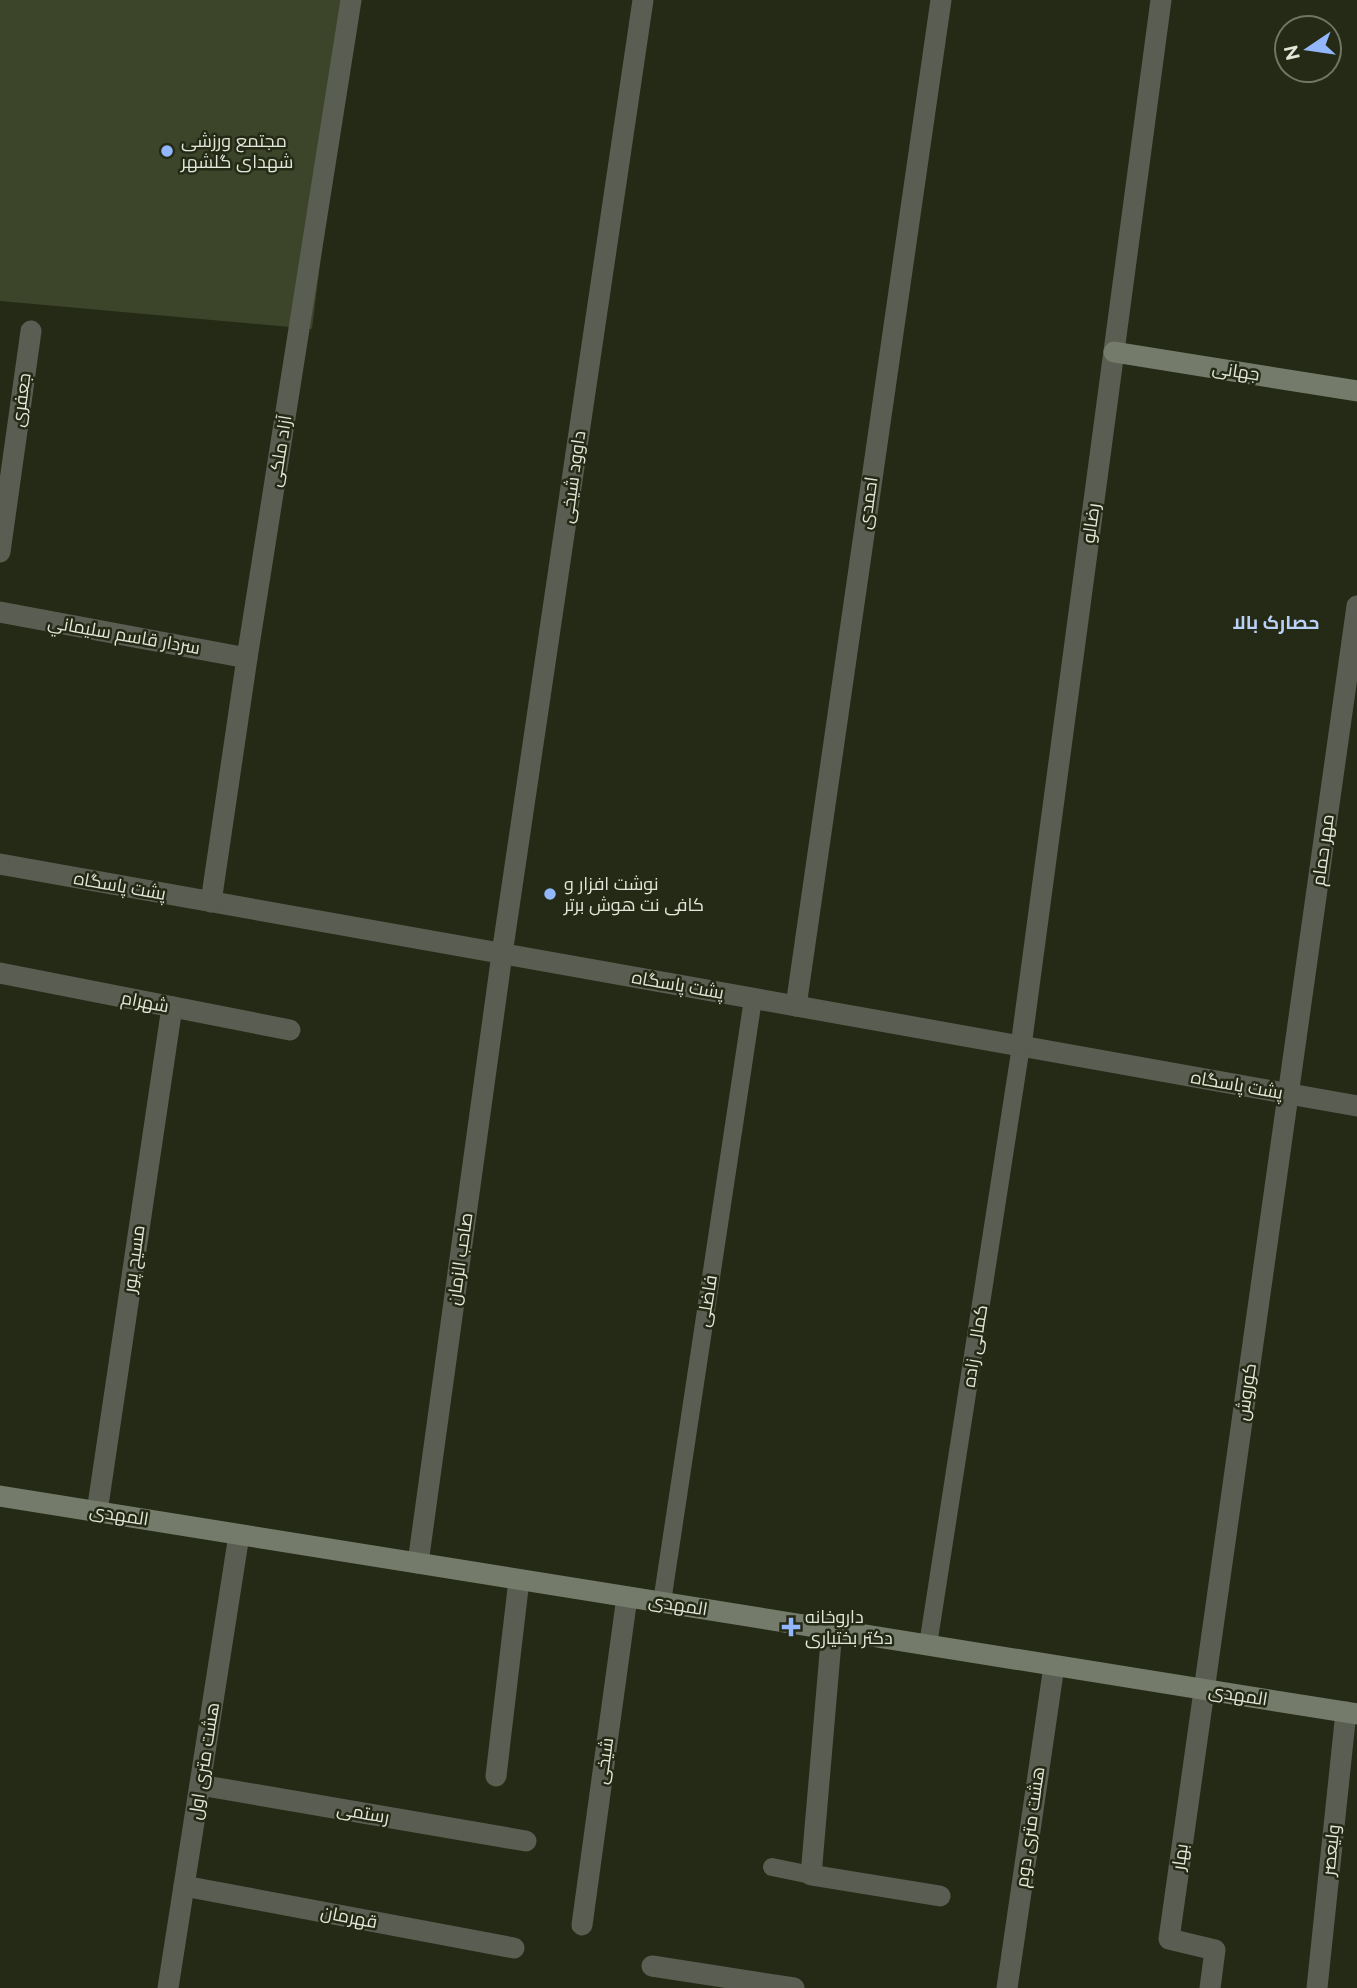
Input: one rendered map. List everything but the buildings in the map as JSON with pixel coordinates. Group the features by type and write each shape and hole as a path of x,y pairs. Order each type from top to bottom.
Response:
{"street":[{"name":"آزاد ملکی","path":"211,902 351,0"},
{"name":"داوود شیخی","path":"502,954 643,0"},
{"name":"احمدی","path":"796,1006 941,0"},
{"name":"رضالو","path":"1021,1046 1161,0"},
{"name":"جعفری","path":"0,552 31,331"},
{"name":"جهانی","path":"1114,352 1357,391"},
{"name":"مهر حمام","path":"1288,1094 1357,606"},
{"name":"سردار قاسم سليماني","path":"0,612 247,658"},
{"name":"پشت پاسگاه","path":"0,864 1357,1106"},
{"name":"صاحب الزمان","path":"418,1563 502,954"},
{"name":"شهرام","path":"0,973 290,1030"},
{"name":"مسیح پور","path":"97,1512 172,1007"},
{"name":"کوروش","path":"1204,1690 1288,1094"},
{"name":"المهدی","path":"0,1496 1351,1713"},
{"name":"هشت متری اول","path":"168,1988 239,1535"},
{"path":"496,1776 519,1580"},
{"name":"شیخی","path":"582,1925 627,1597"},
{"path":"832,1630 811,1875 940,1896"},
{"name":"هشت متری دوم","path":"1007,1988 1054,1666"},
{"name":"بهار","path":"1204,1690 1169,1939 1215,1950 1210,1988"},
{"name":"ولیعصر","path":"1317,1988 1351,1713"},
{"name":"رستمی","path":"200,1785 526,1841"},
{"name":"قهرمان","path":"184,1886 514,1948"},
{"path":"652,1966 793,1988"}],"lane":[{"name":"فاضلی","path":"662,1602 752,999"},
{"name":"کمالی زاده","path":"928,1645 1021,1046"},
{"path":"772,1867 811,1875"}],"green space":[{"name":"مجتمع ورزشی شهدای گلشهر","path":"0,0 353,0 312,329 0,301"}],"place":[{"name":"مجتمع ورزشی شهدای گلشهر","path":"167,151"},
{"name":"نوشت افزار و کافی نت هوش برتر","path":"550,894"},
{"name":"داروخانه دکتر بختیاری","path":"791,1627"}],"district":[{"name":"حصارک بالا","path":"1276,622"}]}
